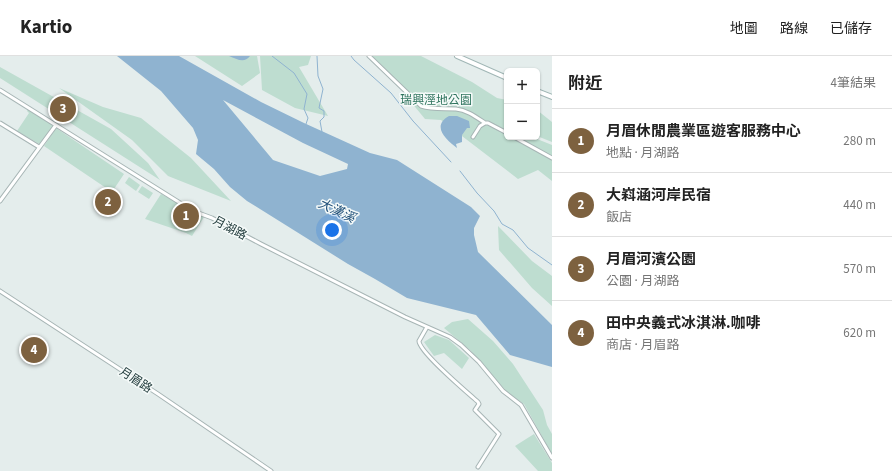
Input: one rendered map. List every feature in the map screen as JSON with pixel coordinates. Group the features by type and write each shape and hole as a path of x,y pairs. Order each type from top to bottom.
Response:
{"street":[{"path":"368,56 421,106 432,109 458,109 470,113 485,123 488,123 504,131"},
{"path":"457,56 504,77"},
{"name":"月湖路","path":"0,90 193,211 212,218 261,244 450,337 479,362 504,391 521,405 552,458"},
{"path":"540,92 552,97"},
{"path":"0,122 39,147"},
{"path":"473,137 482,124 485,123"},
{"path":"0,201 56,125"},
{"path":"519,140 552,158"},
{"name":"月眉路","path":"0,291 158,394 271,471"},
{"path":"427,327 419,341 421,347 443,371 478,402 479,404 475,410 499,434 478,467"}],"green space":[{"path":"195,56 257,56 260,73 242,86"},
{"path":"260,56 311,56 308,65 299,67 328,116 295,108 262,90"},
{"name":"瑞興溼地公園","path":"372,56 421,56 472,82 497,98 504,99 504,140 540,140 552,145 552,181 538,170 518,179 441,120 425,119 411,102 415,95 411,94"},
{"path":"0,67 111,129 148,163 160,180 0,78"},
{"path":"59,88 103,107 141,118 191,158 231,201 168,176 132,140"},
{"path":"29,108 55,125 41,145 17,131 29,113 27,111"},
{"path":"540,112 552,122 552,142 540,137"},
{"path":"56,128 124,174 112,192 44,146"},
{"path":"129,177 140,185 136,191 125,183"},
{"path":"142,186 153,193 149,199 138,192"},
{"path":"161,194 204,217 192,236 145,219"},
{"path":"498,226 532,261 552,276 552,306 532,288 499,250"},
{"path":"468,319 493,341 513,364 543,410 547,425 552,434 552,454 524,404 507,392 470,350 444,328 452,322"},
{"path":"435,335 449,340 469,358 462,369 444,353 434,356 424,342"},
{"path":"534,434 552,463 552,471 538,471 515,446"}],"water":[{"name":"大漢溪","path":"117,56 179,56 261,102 304,123 370,153 397,160 471,207 480,216 474,228 478,252 552,325 552,367 510,355 476,315 407,298 348,264 247,201 230,187 214,169 196,154 198,140 193,128 161,91","holes":["223,100 303,143 348,164 347,169 320,176 273,160"]},
{"path":"229,56 250,56 243,60"},
{"path":"449,116 457,116 469,121 470,128 467,128 462,135 462,142 456,144 457,148 442,133 441,124"}],"waterway":[{"path":"272,56 294,73 307,94 304,109 308,118 306,124"},
{"path":"317,56 318,76 323,89 319,108 324,111 324,117 320,121 322,132"},
{"path":"351,56 391,93 413,121 451,162"},
{"path":"460,171 477,193 494,211 502,224 513,230 528,248 552,265"}],"place":[{"name":"月眉河濱公園","path":"63,109"},
{"name":"大嵙涵河岸民宿","path":"108,202"},
{"name":"月眉休閒農業區遊客服務中心","path":"186,216"},
{"name":"田中央義式冰淇淋.咖啡","path":"34,350"}]}
